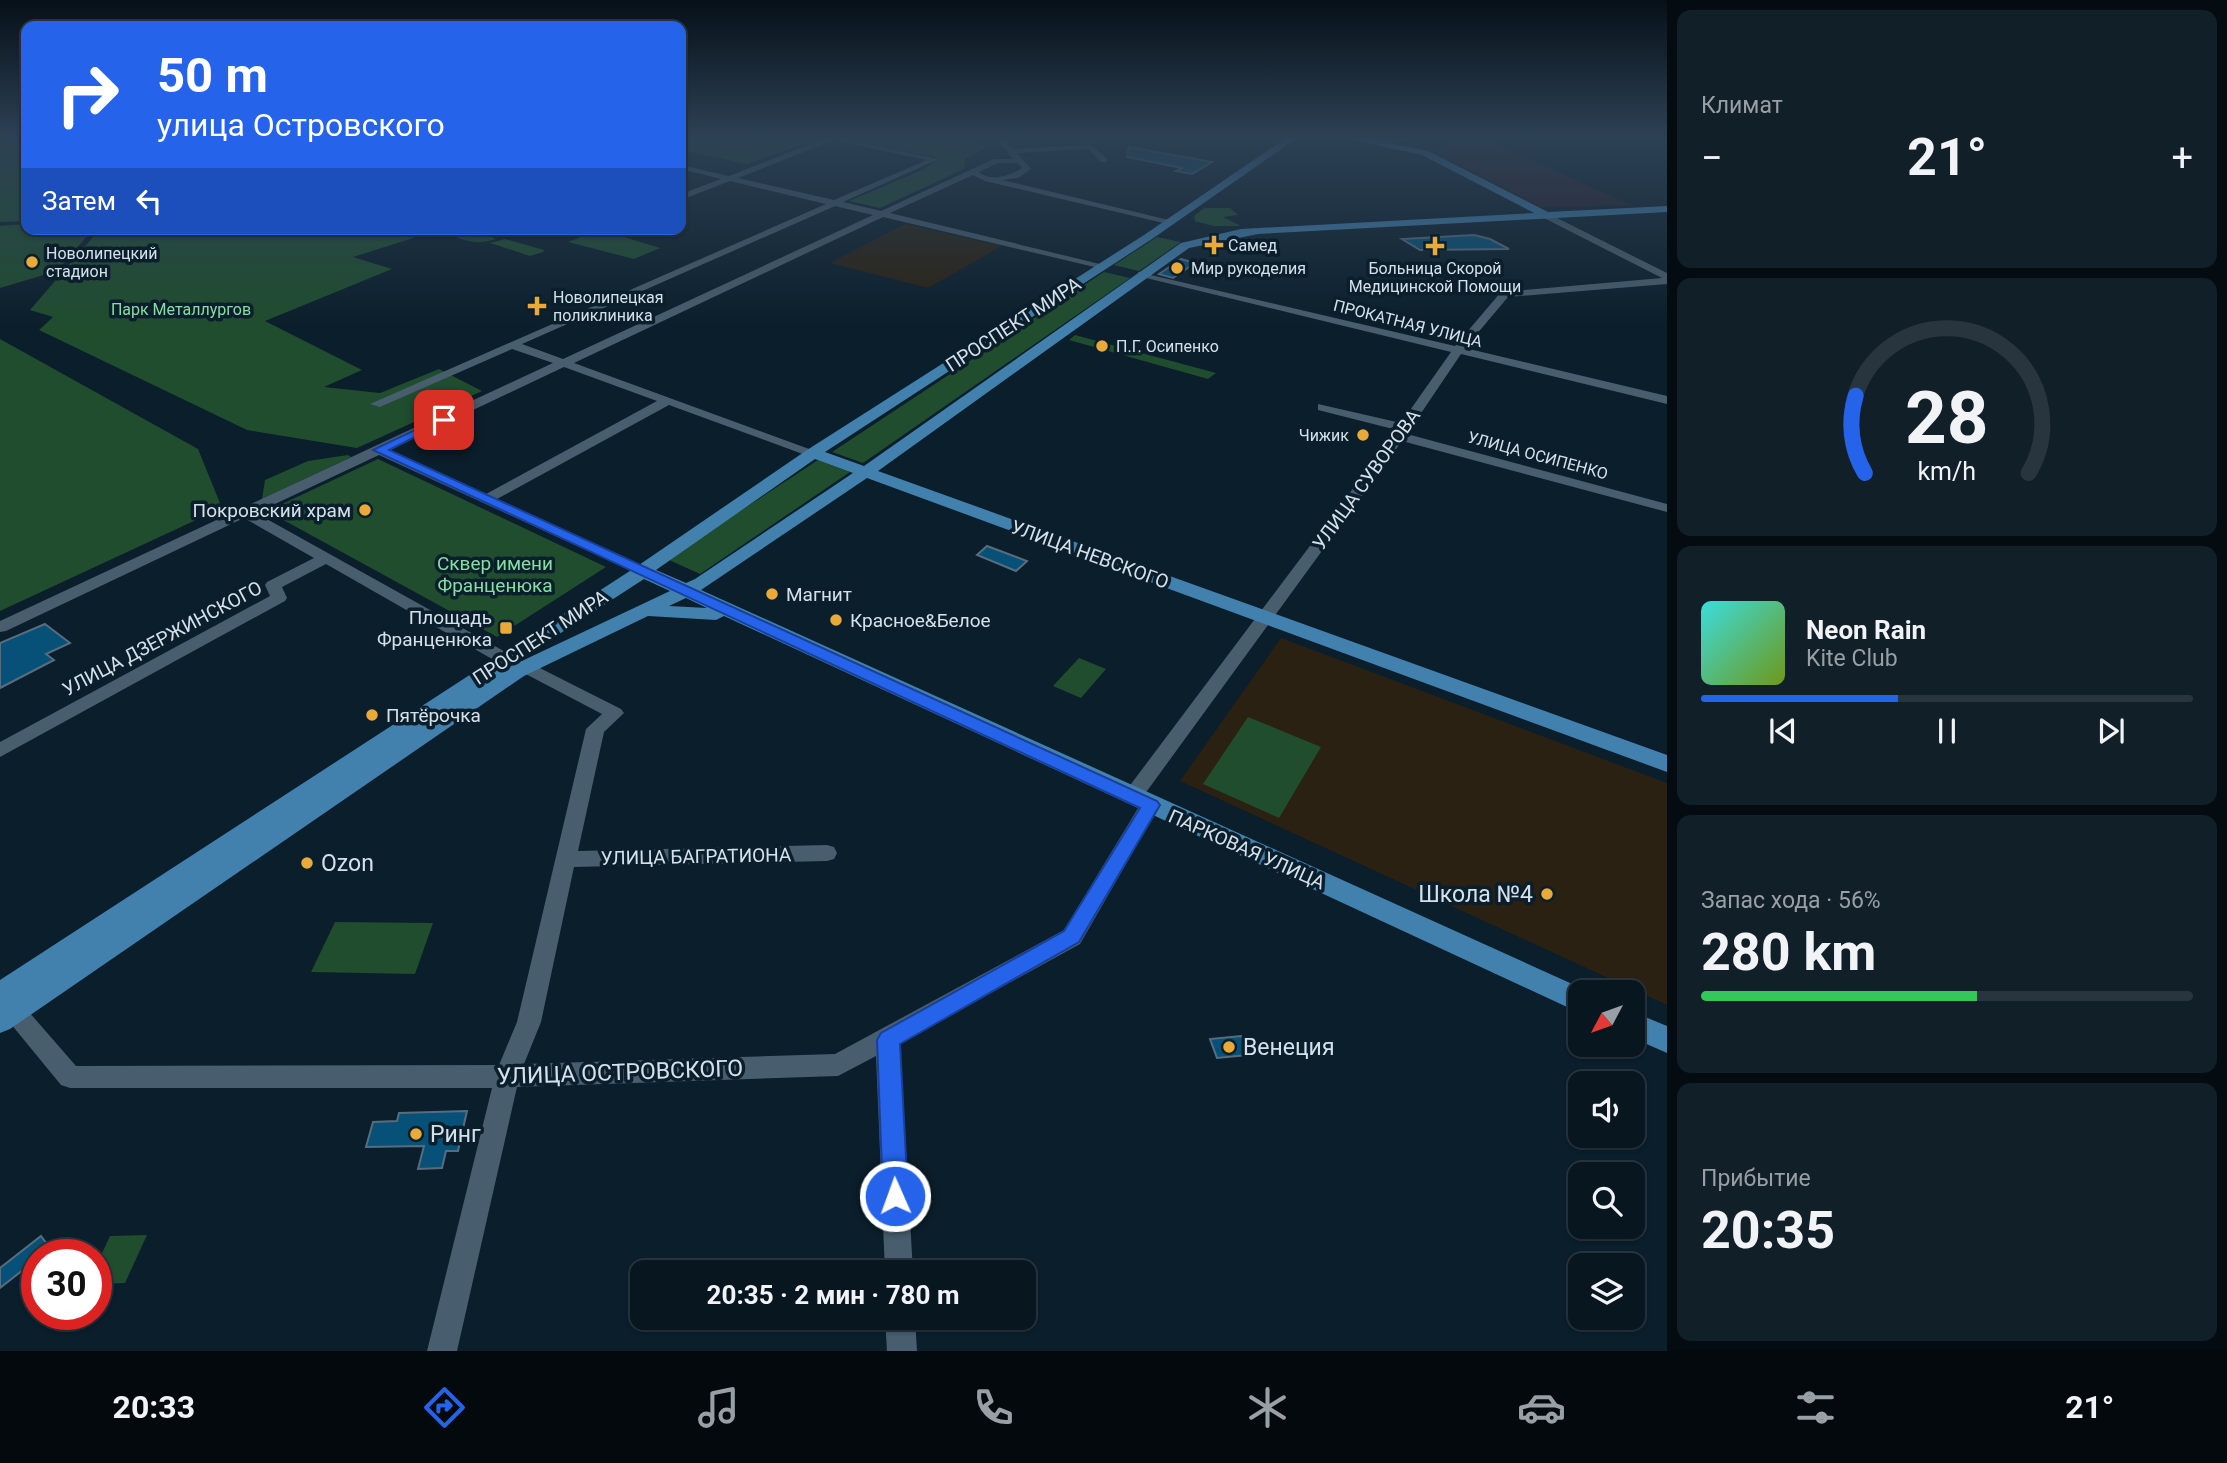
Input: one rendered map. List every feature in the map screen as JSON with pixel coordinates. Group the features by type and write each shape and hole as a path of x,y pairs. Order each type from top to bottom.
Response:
{"main road":[{"name":"ПРОСПЕКТ МИРА","path":"5,1009 650,575 813,453 1151,234 1169,218 1198,199"},
{"path":"1513,199 1546,216"},
{"path":"1151,234 1198,230 1254,232 1667,209"},
{"path":"1169,218 1198,230 1232,235"},
{"name":"ПРОСПЕКТ МИРА","path":"515,666 702,583 866,472 1185,244 1254,232"},
{"path":"1151,234 1174,237 1185,244"},
{"name":"УЛИЦА НЕВСКОГО","path":"813,453 1667,764"},
{"name":"ПАРКОВАЯ УЛИЦА","path":"650,575 1568,996"},
{"path":"639,612 688,611 739,618"},
{"path":"1645,1031 1667,1041"}],"street":[{"path":"819,199 1102,266"},
{"path":"376,404 845,199"},
{"path":"0,627 916,199"},
{"path":"1077,199 1169,218"},
{"path":"1546,216 1667,279"},
{"name":"ПРОКАТНАЯ УЛИЦА","path":"1142,274 1667,400"},
{"name":"УЛИЦА СУВОРОВА","path":"1141,801 1265,618 1402,432 1457,351 1505,293 1667,279"},
{"name":"УЛИЦА НЕВСКОГО","path":"513,345 813,453"},
{"path":"486,499 667,401"},
{"name":"УЛИЦА ОСИПЕНКО","path":"1322,407 1667,508"},
{"name":"ПАРКОВАЯ УЛИЦА","path":"379,450 650,575"},
{"path":"246,513 515,666 615,713 594,729 529,1022 507,1076 442,1351"},
{"name":"УЛИЦА ДЗЕРЖИНСКОГО","path":"0,750 279,598 273,585 326,558"},
{"name":"УЛИЦА ОСТРОВСКОГО","path":"5,1009 70,1077 507,1076 838,1065 888,1040 1072,936 1141,801"},
{"name":"УЛИЦА БАГРАТИОНА","path":"565,859 827,853"},
{"path":"888,1040 897,1260"},
{"path":"901,1330 902,1351"}],"shaded area":[{"path":"1526,199 1618,199 1631,205 1541,207"},
{"path":"905,224 1002,246 928,288 830,263"},
{"name":"Школа №4","path":"1281,638 1667,783 1667,1005 1645,995 1645,980 1613,980 1180,781"}],"green space":[{"path":"0,199 21,199 21,221 0,222"},
{"path":"854,199 899,199 880,208 849,201"},
{"path":"1204,208 1230,208 1238,215 1223,217 1241,226 1213,226 1195,221 1194,216"},
{"name":"Новолипецкий стадион","path":"21,224 21,235 88,235 57,271 0,288 0,226"},
{"name":"Парк Металлургов","path":"95,235 423,235 353,257 392,269 265,321 362,370 324,387 380,393 439,369 482,391 357,448 247,430 39,330 53,317 30,310"},
{"path":"452,235 489,235 496,239 480,242"},
{"path":"586,235 618,235 660,248 634,259 568,242"},
{"path":"1157,237 1181,242 1139,271 1114,265"},
{"path":"505,239 544,250 530,256 490,243"},
{"path":"1104,272 1130,278 863,463 832,452"},
{"path":"1075,335 1216,373 1208,379 1069,340"},
{"path":"0,339 198,449 222,508 0,611"},
{"path":"348,455 351,457 262,499 265,480 308,461"},
{"name":"Сквер имени Франценюка","path":"378,459 606,567 497,637 267,511"},
{"path":"818,460 850,472 700,574 667,559"},
{"path":"1079,658 1106,669 1081,698 1053,686"},
{"path":"1248,717 1321,747 1279,818 1203,784"},
{"path":"335,922 433,923 415,974 311,972"},
{"path":"147,1235 125,1283 112,1283 110,1236"}],"building":[{"name":"Больница Скорой Медицинской Помощи","path":"1474,235 1490,239 1509,249 1420,250 1402,239"},
{"name":"Мир рукоделия","path":"1181,259 1195,263 1173,278 1159,274"},
{"path":"987,546 1027,561 1016,571 977,555"},
{"path":"45,624 70,643 46,654 54,660 0,688 0,643"},
{"name":"Венеция","path":"1241,1036 1249,1055 1217,1058 1210,1039"},
{"name":"Ринг","path":"467,1111 458,1151 446,1151 442,1168 418,1169 424,1146 366,1147 373,1122 397,1121 399,1113"},
{"path":"21,1252 21,1272 0,1288 0,1268"}],"place":[{"name":"Самед","path":"1214,245"},
{"name":"Больница Скорой Медицинской Помощи","path":"1435,246"},
{"name":"Новолипецкий стадион","path":"32,262"},
{"name":"Мир рукоделия","path":"1177,268"},
{"name":"Новолипецкая поликлиника","path":"537,306"},
{"name":"П.Г. Осипенко","path":"1102,346"},
{"name":"Чижик","path":"1363,435"},
{"name":"Покровский храм","path":"365,510"},
{"name":"Магнит","path":"772,594"},
{"name":"Красное&Белое","path":"836,620"},
{"name":"Площадь Франценюка","path":"506,628"},
{"name":"Пятёрочка","path":"372,715"},
{"name":"Ozon","path":"307,863"},
{"name":"Школа №4","path":"1547,894"},
{"name":"Венеция","path":"1229,1047"},
{"name":"Ринг","path":"416,1134"}],"route":[{"path":"444,420 379,450 1150,805 1072,936 888,1040 895,1196"}]}
